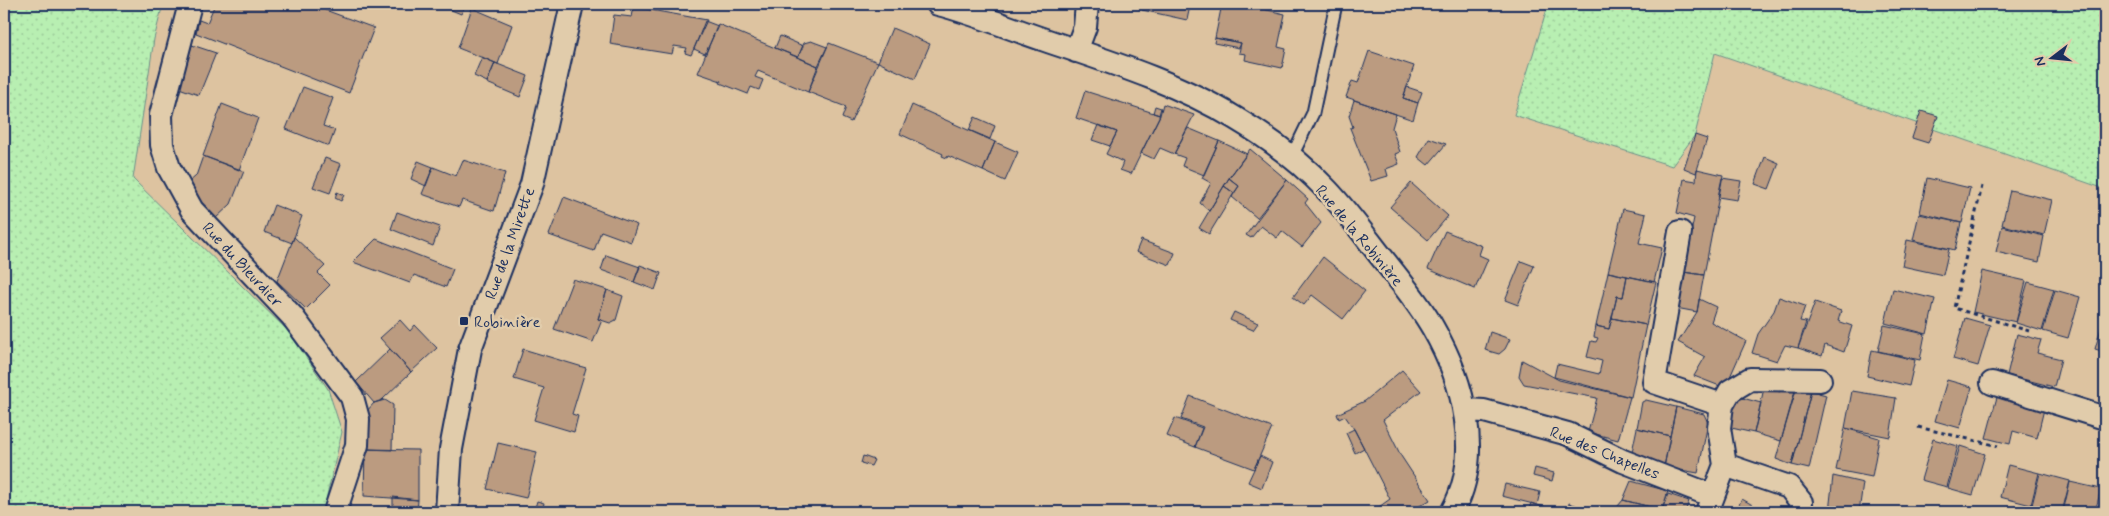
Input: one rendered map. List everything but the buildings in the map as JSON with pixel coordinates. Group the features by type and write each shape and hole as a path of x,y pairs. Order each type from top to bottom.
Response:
{"street":[{"name":"Rue du Bleurdier","path":"190,4 161,115 164,152 169,168 192,210 292,316 352,397 358,419 357,445 335,512"},
{"name":"Rue de la Mirette","path":"447,512 451,449 470,349 532,184 572,4"},
{"name":"Rue de la Robinière","path":"938,4 1076,51 1187,92 1234,117 1291,158 1326,189 1366,237 1432,327 1447,356 1464,410 1467,470 1462,492 1452,512"},
{"path":"1076,51 1086,27 1087,4"},
{"path":"1680,232 1654,382 1722,405"},
{"path":"1799,512 1801,502 1789,487 1725,465 1719,428 1722,405 1730,391 1750,379 1820,380"},
{"path":"1992,383 2105,418"},
{"name":"Rue des Chapelles","path":"1464,410 1484,411 1568,434 1710,504 1725,465"}],"lane":[{"path":"1291,158 1313,113 1336,4"}],"path":[{"path":"1982,186 1954,308 2029,331"},
{"path":"1918,427 1998,446"}],"green space":[{"path":"4,4 163,4 154,39 133,179 288,331 328,389 342,432 323,512 4,512"},
{"path":"1542,4 2105,4 2105,189 1715,53 1695,135 1672,166 1514,115 1548,6"}],"place":[{"name":"Robinière","path":"464,321"}]}
